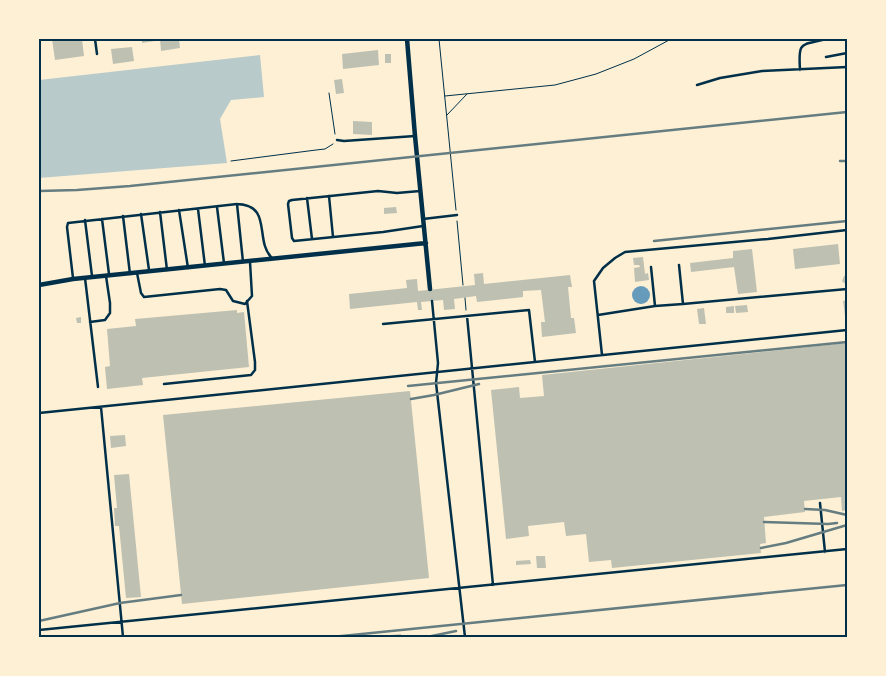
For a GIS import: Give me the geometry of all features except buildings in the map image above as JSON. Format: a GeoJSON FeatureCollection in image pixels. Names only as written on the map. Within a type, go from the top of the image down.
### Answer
{"type":"FeatureCollection","features":[{"type":"Feature","properties":{"kind":"street"},"geometry":{"type":"LineString","coordinates":[[407,39],[430,289]]}},
{"type":"Feature","properties":{"kind":"street"},"geometry":{"type":"LineString","coordinates":[[39,284],[426,243]]}},
{"type":"Feature","properties":{"kind":"lane"},"geometry":{"type":"LineString","coordinates":[[95,39],[97,54]]}},
{"type":"Feature","properties":{"kind":"lane"},"geometry":{"type":"LineString","coordinates":[[800,70],[799,52],[802,46],[808,42],[826,39]]}},
{"type":"Feature","properties":{"kind":"lane"},"geometry":{"type":"LineString","coordinates":[[826,57],[847,53]]}},
{"type":"Feature","properties":{"kind":"lane"},"geometry":{"type":"LineString","coordinates":[[697,85],[720,78],[762,72],[847,67]]}},
{"type":"Feature","properties":{"kind":"lane"},"geometry":{"type":"LineString","coordinates":[[337,140],[415,136]]}},
{"type":"Feature","properties":{"kind":"lane"},"geometry":{"type":"LineString","coordinates":[[420,191],[397,193],[378,191],[289,201],[292,238],[295,241],[383,232],[424,225]]}},
{"type":"Feature","properties":{"kind":"lane"},"geometry":{"type":"LineString","coordinates":[[329,196],[333,237]]}},
{"type":"Feature","properties":{"kind":"lane"},"geometry":{"type":"LineString","coordinates":[[307,198],[312,239]]}},
{"type":"Feature","properties":{"kind":"lane"},"geometry":{"type":"LineString","coordinates":[[237,204],[243,262]]}},
{"type":"Feature","properties":{"kind":"lane"},"geometry":{"type":"LineString","coordinates":[[73,279],[67,225],[71,222],[237,204],[252,208],[259,215],[264,245],[274,259]]}},
{"type":"Feature","properties":{"kind":"lane"},"geometry":{"type":"LineString","coordinates":[[217,206],[224,264]]}},
{"type":"Feature","properties":{"kind":"lane"},"geometry":{"type":"LineString","coordinates":[[198,208],[205,266]]}},
{"type":"Feature","properties":{"kind":"lane"},"geometry":{"type":"LineString","coordinates":[[179,210],[188,268]]}},
{"type":"Feature","properties":{"kind":"lane"},"geometry":{"type":"LineString","coordinates":[[160,212],[167,270]]}},
{"type":"Feature","properties":{"kind":"lane"},"geometry":{"type":"LineString","coordinates":[[141,214],[149,272]]}},
{"type":"Feature","properties":{"kind":"lane"},"geometry":{"type":"LineString","coordinates":[[423,219],[457,215]]}},
{"type":"Feature","properties":{"kind":"lane"},"geometry":{"type":"LineString","coordinates":[[123,216],[130,274]]}},
{"type":"Feature","properties":{"kind":"lane"},"geometry":{"type":"LineString","coordinates":[[90,322],[105,320],[110,313],[102,219]]}},
{"type":"Feature","properties":{"kind":"lane"},"geometry":{"type":"LineString","coordinates":[[85,220],[92,278]]}},
{"type":"Feature","properties":{"kind":"lane"},"geometry":{"type":"LineString","coordinates":[[602,355],[594,281],[603,268],[625,252],[768,240],[847,230]]}},
{"type":"Feature","properties":{"kind":"lane"},"geometry":{"type":"LineString","coordinates":[[136,273],[140,294],[144,297],[220,289],[226,290],[232,301],[245,304],[252,296],[250,262]]}},
{"type":"Feature","properties":{"kind":"lane"},"geometry":{"type":"LineString","coordinates":[[679,265],[683,304]]}},
{"type":"Feature","properties":{"kind":"lane"},"geometry":{"type":"LineString","coordinates":[[651,267],[655,306]]}},
{"type":"Feature","properties":{"kind":"lane"},"geometry":{"type":"LineString","coordinates":[[85,278],[98,387]]}},
{"type":"Feature","properties":{"kind":"lane"},"geometry":{"type":"LineString","coordinates":[[598,314],[655,306],[847,289]]}},
{"type":"Feature","properties":{"kind":"lane"},"geometry":{"type":"LineString","coordinates":[[164,384],[251,375],[255,370],[255,362],[247,301]]}},
{"type":"Feature","properties":{"kind":"lane"},"geometry":{"type":"LineString","coordinates":[[432,301],[438,363],[436,383],[465,637]]}},
{"type":"Feature","properties":{"kind":"lane"},"geometry":{"type":"LineString","coordinates":[[383,324],[529,310],[534,362]]}},
{"type":"Feature","properties":{"kind":"lane"},"geometry":{"type":"LineString","coordinates":[[466,316],[493,585]]}},
{"type":"Feature","properties":{"kind":"lane"},"geometry":{"type":"LineString","coordinates":[[39,413],[847,330]]}},
{"type":"Feature","properties":{"kind":"lane"},"geometry":{"type":"LineString","coordinates":[[101,407],[123,637]]}},
{"type":"Feature","properties":{"kind":"lane"},"geometry":{"type":"LineString","coordinates":[[820,503],[825,552]]}},
{"type":"Feature","properties":{"kind":"lane"},"geometry":{"type":"LineString","coordinates":[[39,630],[847,549]]}},
{"type":"Feature","properties":{"kind":"path"},"geometry":{"type":"LineString","coordinates":[[439,39],[464,285]]}},
{"type":"Feature","properties":{"kind":"path"},"geometry":{"type":"LineString","coordinates":[[445,96],[555,85],[588,76],[634,59],[671,39]]}},
{"type":"Feature","properties":{"kind":"path"},"geometry":{"type":"LineString","coordinates":[[231,161],[325,149],[331,146],[337,140],[334,132],[329,93]]}},
{"type":"Feature","properties":{"kind":"path"},"geometry":{"type":"LineString","coordinates":[[447,115],[468,94]]}},
{"type":"Feature","properties":{"kind":"path"},"geometry":{"type":"LineString","coordinates":[[465,298],[466,316]]}},
{"type":"Feature","properties":{"kind":"shaded area"},"geometry":{"type":"Polygon","coordinates":[[[260,55],[264,97],[231,100],[220,119],[227,163],[39,178],[39,80],[260,55]]]}},
{"type":"Feature","properties":{"kind":"water"},"geometry":{"type":"Polygon","coordinates":[[[641,286],[647,289],[650,295],[647,301],[641,304],[635,301],[632,295],[635,289],[641,286]]]}},
{"type":"Feature","properties":{"kind":"railway"},"geometry":{"type":"LineString","coordinates":[[39,191],[130,186],[847,112]]}},
{"type":"Feature","properties":{"kind":"railway"},"geometry":{"type":"LineString","coordinates":[[840,161],[847,161]]}},
{"type":"Feature","properties":{"kind":"railway"},"geometry":{"type":"LineString","coordinates":[[654,241],[847,221]]}},
{"type":"Feature","properties":{"kind":"railway"},"geometry":{"type":"LineString","coordinates":[[408,386],[847,342]]}},
{"type":"Feature","properties":{"kind":"railway"},"geometry":{"type":"LineString","coordinates":[[411,399],[479,384]]}},
{"type":"Feature","properties":{"kind":"railway"},"geometry":{"type":"LineString","coordinates":[[805,509],[825,510],[847,515]]}},
{"type":"Feature","properties":{"kind":"railway"},"geometry":{"type":"LineString","coordinates":[[764,522],[837,523]]}},
{"type":"Feature","properties":{"kind":"railway"},"geometry":{"type":"LineString","coordinates":[[761,548],[786,543],[847,525]]}},
{"type":"Feature","properties":{"kind":"railway"},"geometry":{"type":"LineString","coordinates":[[332,637],[847,585]]}},
{"type":"Feature","properties":{"kind":"railway"},"geometry":{"type":"LineString","coordinates":[[39,621],[120,603],[181,595]]}},
{"type":"Feature","properties":{"kind":"railway"},"geometry":{"type":"LineString","coordinates":[[427,637],[456,631]]}}]}
